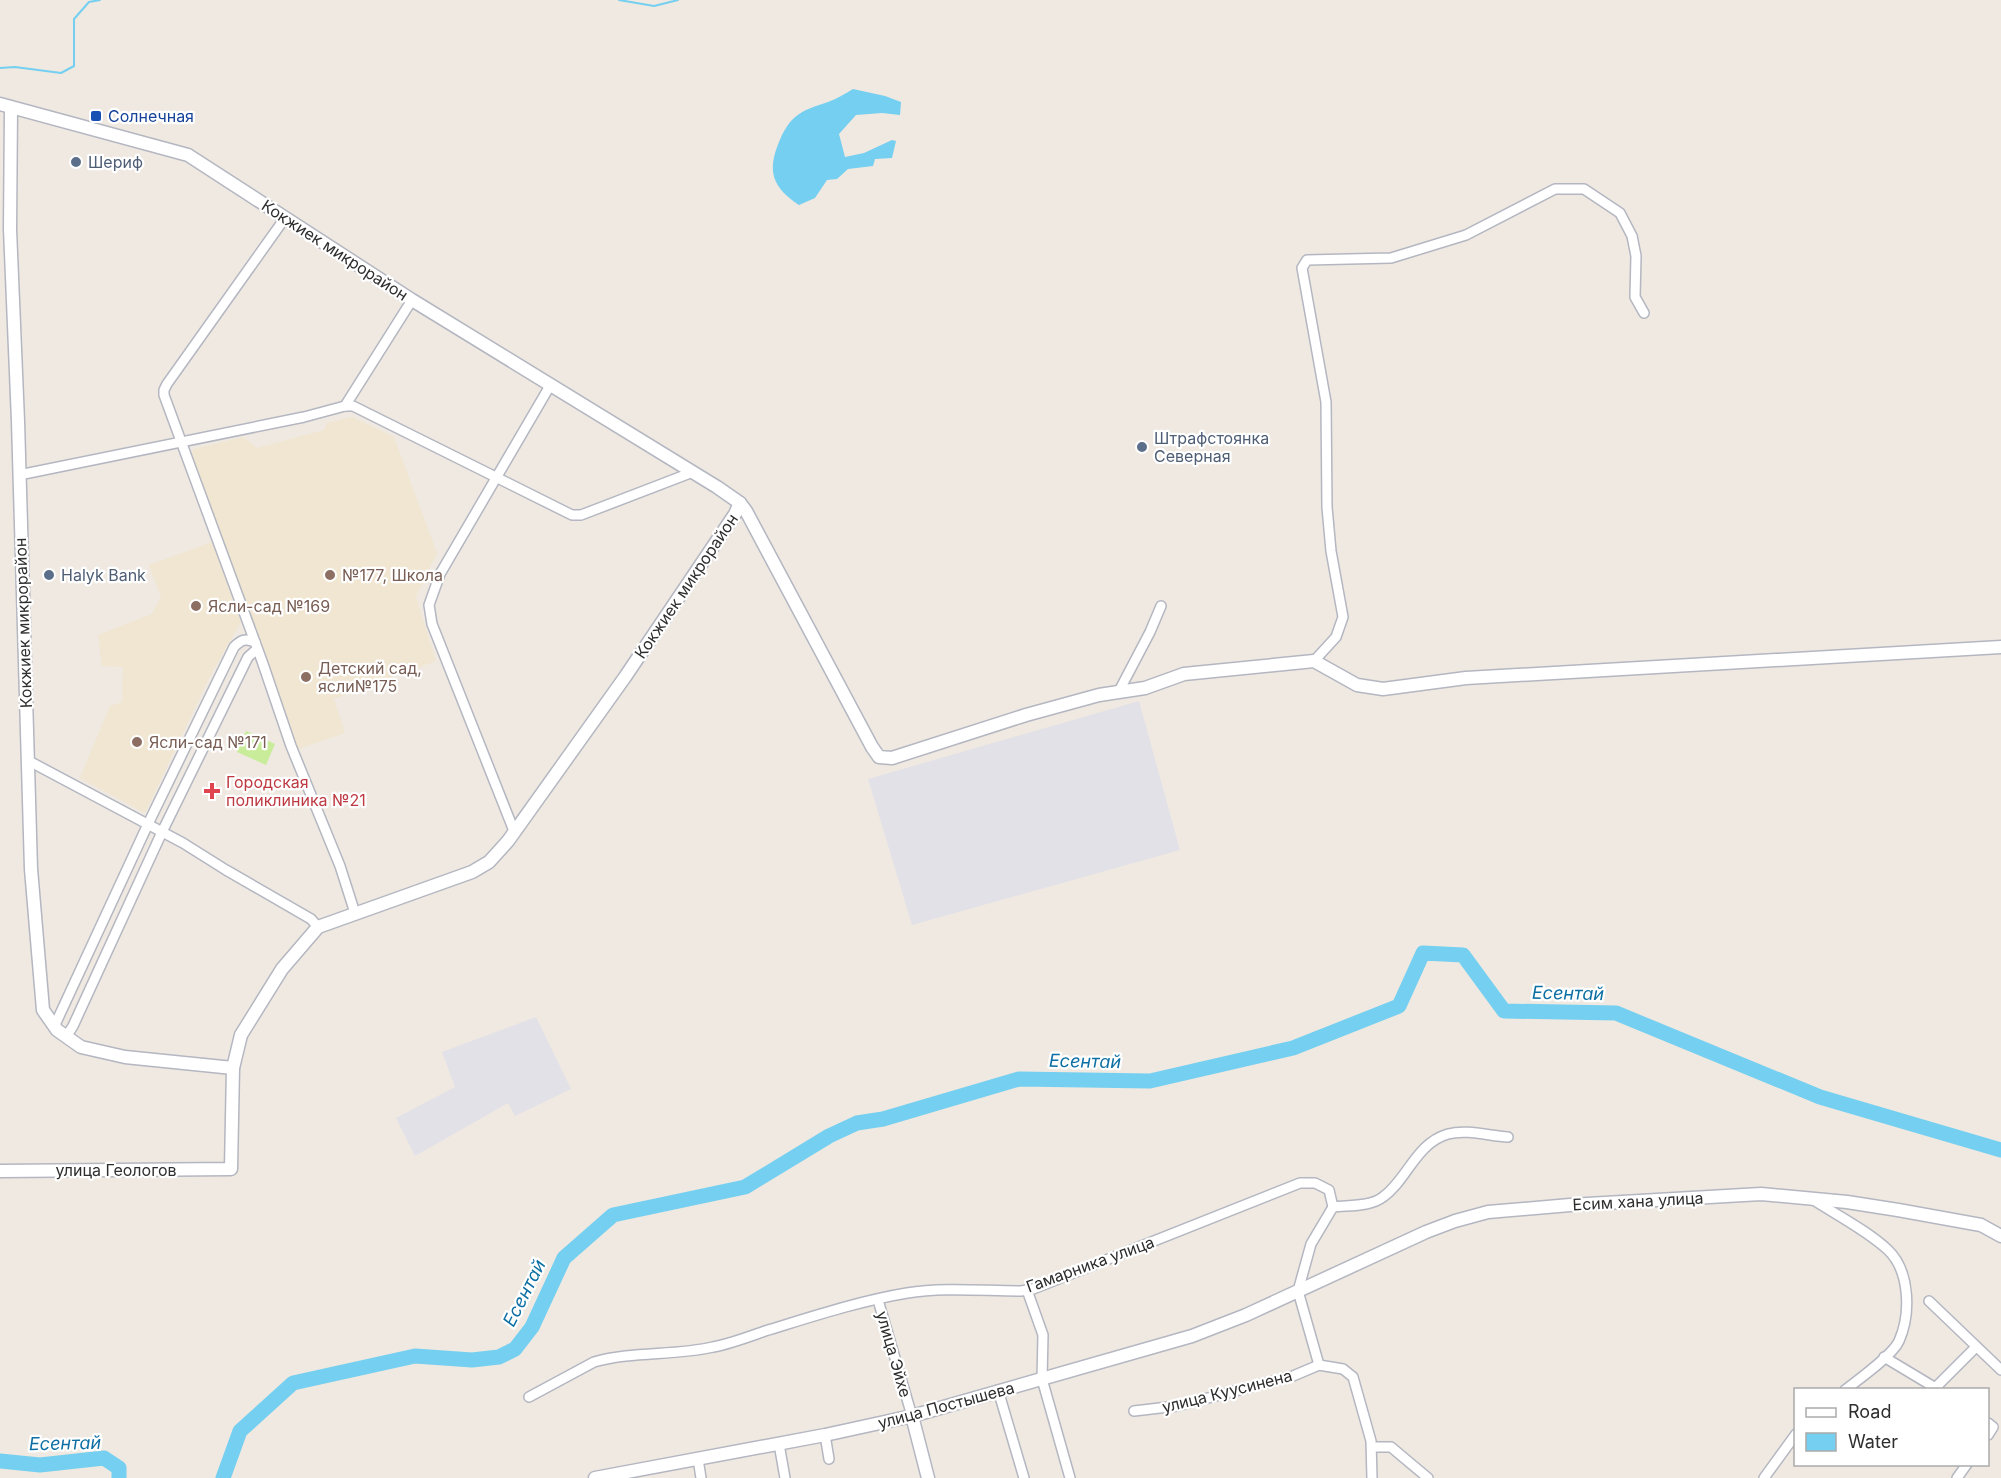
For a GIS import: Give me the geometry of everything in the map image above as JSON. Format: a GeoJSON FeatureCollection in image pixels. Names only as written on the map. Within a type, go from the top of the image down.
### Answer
{"type":"FeatureCollection","features":[{"type":"Feature","properties":{"kind":"street","name":"Кокжиек микрорайон"},"geometry":{"type":"LineString","coordinates":[[54,1027],[43,1010],[31,869],[5,106],[106,131],[188,155],[412,300],[693,472],[740,504],[625,677],[489,862],[472,872],[318,927],[282,969],[241,1035],[233,1068],[231,1169]]}},
{"type":"Feature","properties":{"kind":"street"},"geometry":{"type":"LineString","coordinates":[[1314,661],[1336,637],[1343,617],[1331,551],[1327,507],[1326,402],[1302,268],[1307,260],[1391,258],[1466,235],[1555,189],[1584,189],[1620,213],[1632,236],[1636,256],[1635,297],[1644,313]]}},
{"type":"Feature","properties":{"kind":"street"},"geometry":{"type":"LineString","coordinates":[[285,218],[213,316],[164,390],[294,754],[340,866],[355,913]]}},
{"type":"Feature","properties":{"kind":"street"},"geometry":{"type":"LineString","coordinates":[[345,406],[412,300]]}},
{"type":"Feature","properties":{"kind":"street"},"geometry":{"type":"LineString","coordinates":[[514,831],[436,634],[429,605],[440,574],[550,384]]}},
{"type":"Feature","properties":{"kind":"street"},"geometry":{"type":"LineString","coordinates":[[19,475],[304,417],[345,406],[353,406],[572,515],[581,515],[693,472]]}},
{"type":"Feature","properties":{"kind":"street"},"geometry":{"type":"LineString","coordinates":[[740,504],[746,511],[879,757],[892,758],[1037,712],[1099,695],[1145,688],[1184,674],[1314,661],[1357,685],[1383,689],[1466,678],[2001,647]]}},
{"type":"Feature","properties":{"kind":"street"},"geometry":{"type":"LineString","coordinates":[[1118,693],[1161,606]]}},
{"type":"Feature","properties":{"kind":"street"},"geometry":{"type":"LineString","coordinates":[[233,1068],[125,1057],[81,1047],[54,1027],[148,824],[234,647],[240,641],[248,639],[256,645]]}},
{"type":"Feature","properties":{"kind":"street"},"geometry":{"type":"LineString","coordinates":[[66,1037],[162,832],[256,645]]}},
{"type":"Feature","properties":{"kind":"street"},"geometry":{"type":"LineString","coordinates":[[27,760],[162,832],[311,919],[318,927]]}},
{"type":"Feature","properties":{"kind":"street"},"geometry":{"type":"LineString","coordinates":[[1372,1478],[1372,1447],[1353,1377],[1342,1369],[1319,1365],[1293,1294],[1311,1244],[1333,1207],[1371,1203],[1382,1197],[1414,1158],[1435,1140],[1448,1134],[1477,1133],[1508,1137]]}},
{"type":"Feature","properties":{"kind":"street","name":"улица Геологов"},"geometry":{"type":"LineString","coordinates":[[0,1171],[231,1169]]}},
{"type":"Feature","properties":{"kind":"street","name":"Гамарника улица"},"geometry":{"type":"LineString","coordinates":[[529,1397],[594,1362],[604,1359],[658,1352],[680,1353],[713,1347],[815,1316],[907,1293],[1027,1290],[1300,1183],[1315,1183],[1329,1191],[1333,1207]]}},
{"type":"Feature","properties":{"kind":"street","name":"Есим хана улица"},"geometry":{"type":"LineString","coordinates":[[1293,1294],[1426,1232],[1455,1221],[1488,1212],[1570,1205],[1761,1194],[1847,1202],[1981,1225],[2001,1236]]}},
{"type":"Feature","properties":{"kind":"street"},"geometry":{"type":"LineString","coordinates":[[1810,1198],[1851,1223],[1889,1251],[1905,1279],[1906,1308],[1898,1342],[1873,1369],[1846,1388]]}},
{"type":"Feature","properties":{"kind":"street"},"geometry":{"type":"LineString","coordinates":[[1027,1290],[1043,1335],[1042,1379],[1070,1478]]}},
{"type":"Feature","properties":{"kind":"street","name":"улица Постышева"},"geometry":{"type":"LineString","coordinates":[[603,1477],[656,1472],[698,1458],[825,1435],[912,1416],[1192,1336],[1293,1294]]}},
{"type":"Feature","properties":{"kind":"street","name":"улица Эйхе"},"geometry":{"type":"LineString","coordinates":[[878,1300],[928,1478]]}},
{"type":"Feature","properties":{"kind":"street"},"geometry":{"type":"LineString","coordinates":[[1929,1301],[2001,1371]]}},
{"type":"Feature","properties":{"kind":"street"},"geometry":{"type":"LineString","coordinates":[[1884,1357],[1937,1388],[1976,1347]]}},
{"type":"Feature","properties":{"kind":"street","name":"улица Куусинена"},"geometry":{"type":"LineString","coordinates":[[1134,1411],[1176,1406],[1293,1376],[1319,1365]]}},
{"type":"Feature","properties":{"kind":"street"},"geometry":{"type":"LineString","coordinates":[[998,1390],[1024,1478]]}},
{"type":"Feature","properties":{"kind":"street"},"geometry":{"type":"LineString","coordinates":[[825,1435],[829,1460]]}},
{"type":"Feature","properties":{"kind":"street"},"geometry":{"type":"LineString","coordinates":[[1764,1478],[1794,1437]]}},
{"type":"Feature","properties":{"kind":"street"},"geometry":{"type":"LineString","coordinates":[[779,1444],[785,1478]]}},
{"type":"Feature","properties":{"kind":"street"},"geometry":{"type":"LineString","coordinates":[[1372,1447],[1391,1447],[1428,1478]]}},
{"type":"Feature","properties":{"kind":"street"},"geometry":{"type":"LineString","coordinates":[[698,1458],[701,1478]]}},
{"type":"Feature","properties":{"kind":"shaded area","name":"№177, Школа"},"geometry":{"type":"Polygon","coordinates":[[[352,417],[394,437],[437,553],[416,597],[436,661],[334,699],[345,733],[295,750],[189,454],[194,449],[243,437],[257,448],[324,430],[327,423],[352,417]]]}},
{"type":"Feature","properties":{"kind":"shaded area"},"geometry":{"type":"Polygon","coordinates":[[[212,542],[241,622],[210,676],[145,813],[80,778],[110,706],[122,702],[123,667],[102,666],[98,635],[152,614],[161,597],[149,565],[212,542]]]}},
{"type":"Feature","properties":{"kind":"shaded area"},"geometry":{"type":"Polygon","coordinates":[[[1139,701],[1180,850],[912,925],[868,779],[1139,701]]]}},
{"type":"Feature","properties":{"kind":"shaded area"},"geometry":{"type":"Polygon","coordinates":[[[536,1017],[571,1089],[515,1116],[508,1103],[415,1156],[396,1118],[455,1087],[442,1052],[536,1017]]]}},
{"type":"Feature","properties":{"kind":"green space"},"geometry":{"type":"Polygon","coordinates":[[[246,731],[275,744],[266,765],[237,752],[246,731]]]}},
{"type":"Feature","properties":{"kind":"water"},"geometry":{"type":"Polygon","coordinates":[[[853,89],[901,102],[900,115],[882,113],[856,115],[839,134],[845,157],[864,153],[892,140],[896,141],[892,158],[875,159],[873,166],[848,169],[837,179],[827,180],[815,198],[799,205],[783,192],[774,178],[773,162],[782,136],[792,120],[802,112],[853,89]]]}},
{"type":"Feature","properties":{"kind":"waterway"},"geometry":{"type":"LineString","coordinates":[[0,68],[15,67],[61,73],[74,66],[74,19],[89,2],[100,0]]}},
{"type":"Feature","properties":{"kind":"waterway"},"geometry":{"type":"LineString","coordinates":[[619,0],[654,6],[678,0]]}},
{"type":"Feature","properties":{"kind":"waterway","name":"Есентай"},"geometry":{"type":"LineString","coordinates":[[223,1478],[240,1431],[293,1383],[415,1356],[472,1360],[499,1357],[515,1349],[532,1327],[564,1258],[613,1215],[745,1187],[829,1136],[857,1123],[883,1119],[1019,1079],[1150,1081],[1293,1048],[1399,1006],[1423,953],[1463,955],[1504,1011],[1616,1013],[1820,1097],[2001,1150]]}},
{"type":"Feature","properties":{"kind":"waterway","name":"Есентай"},"geometry":{"type":"LineString","coordinates":[[0,1461],[40,1465],[104,1458],[119,1468],[119,1478]]}},
{"type":"Feature","properties":{"kind":"place","name":"Солнечная"},"geometry":{"type":"Point","coordinates":[96,116]}},
{"type":"Feature","properties":{"kind":"place","name":"Шериф"},"geometry":{"type":"Point","coordinates":[76,162]}},
{"type":"Feature","properties":{"kind":"place","name":"Штрафстоянка Северная"},"geometry":{"type":"Point","coordinates":[1142,447]}},
{"type":"Feature","properties":{"kind":"place","name":"Halyk Bank"},"geometry":{"type":"Point","coordinates":[49,575]}},
{"type":"Feature","properties":{"kind":"place","name":"№177, Школа"},"geometry":{"type":"Point","coordinates":[330,575]}},
{"type":"Feature","properties":{"kind":"place","name":"Ясли-сад №169"},"geometry":{"type":"Point","coordinates":[196,606]}},
{"type":"Feature","properties":{"kind":"place","name":"Детский сад, ясли№175"},"geometry":{"type":"Point","coordinates":[306,677]}},
{"type":"Feature","properties":{"kind":"place","name":"Ясли-сад №171"},"geometry":{"type":"Point","coordinates":[137,742]}},
{"type":"Feature","properties":{"kind":"place","name":"Городская поликлиника №21"},"geometry":{"type":"Point","coordinates":[212,791]}}]}
